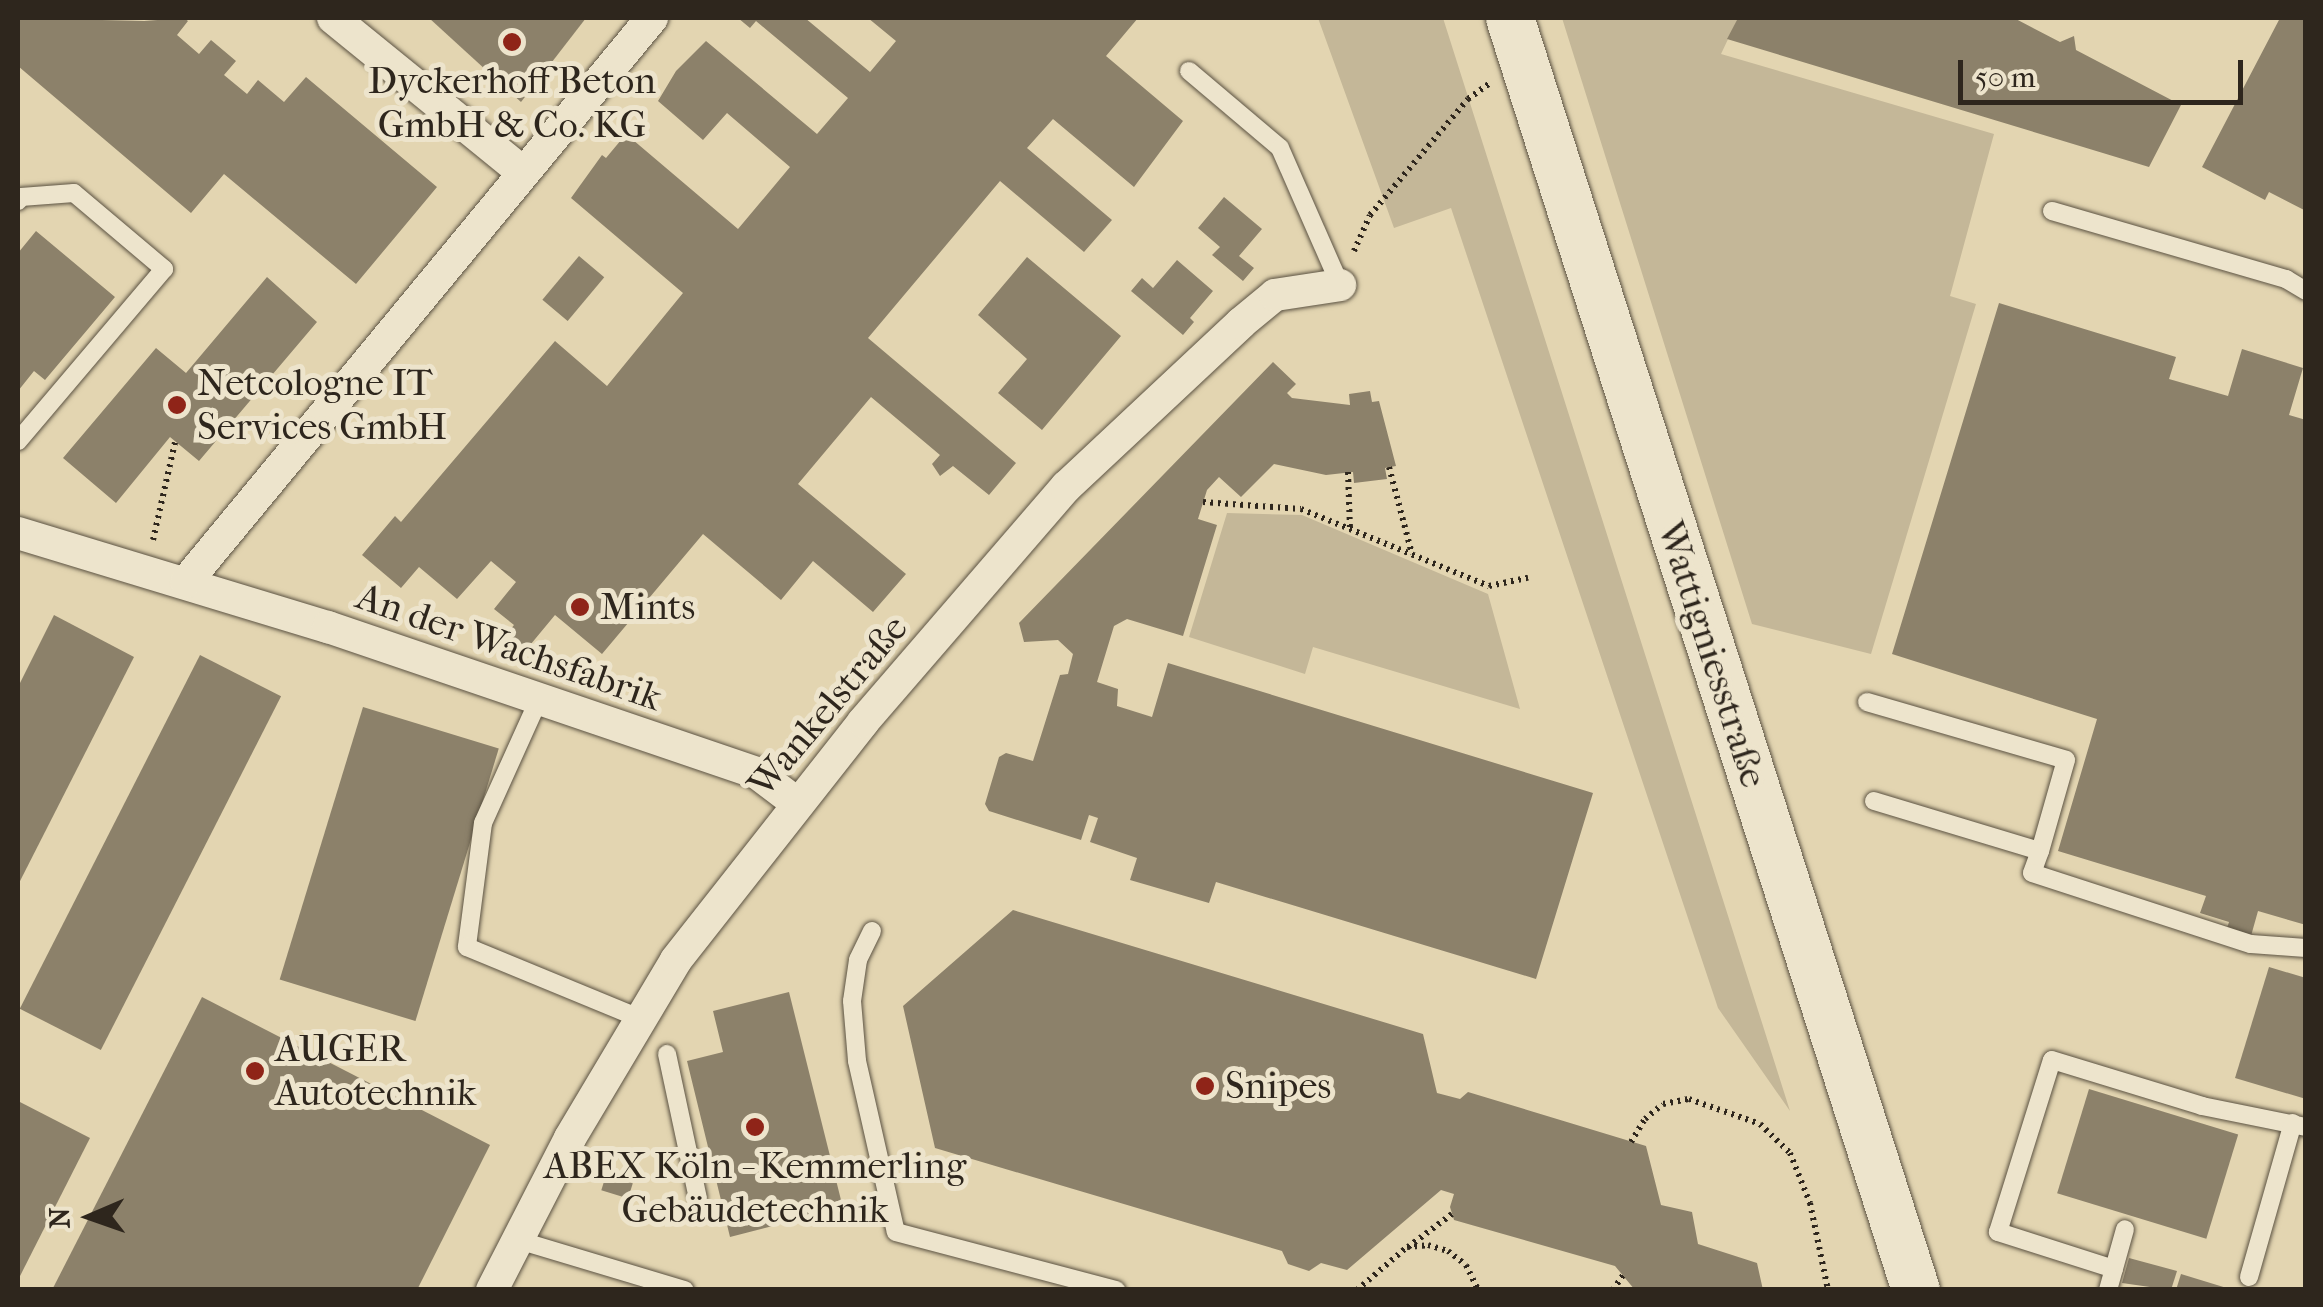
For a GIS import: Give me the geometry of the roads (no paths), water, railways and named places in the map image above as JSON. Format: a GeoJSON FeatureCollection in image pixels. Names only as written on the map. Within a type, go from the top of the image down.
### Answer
{"type":"FeatureCollection","features":[{"type":"Feature","properties":{"kind":"main road","name":"Wattigniesstraße"},"geometry":{"type":"LineString","coordinates":[[1517,39],[1916,1290]]}},
{"type":"Feature","properties":{"kind":"street"},"geometry":{"type":"LineString","coordinates":[[333,18],[521,171]]}},
{"type":"Feature","properties":{"kind":"street"},"geometry":{"type":"LineString","coordinates":[[186,582],[521,171],[652,18]]}},
{"type":"Feature","properties":{"kind":"street","name":"Wankelstraße"},"geometry":{"type":"LineString","coordinates":[[492,1290],[640,1018],[676,960],[798,804],[1066,487],[1275,295],[1340,285]]}},
{"type":"Feature","properties":{"kind":"street","name":"An der Wachsfabrik"},"geometry":{"type":"LineString","coordinates":[[18,532],[186,582],[757,773],[798,804]]}},
{"type":"Feature","properties":{"kind":"lane"},"geometry":{"type":"LineString","coordinates":[[1189,71],[1280,148],[1340,285]]}},
{"type":"Feature","properties":{"kind":"lane"},"geometry":{"type":"LineString","coordinates":[[18,202],[21,197],[74,193],[164,269],[18,441]]}},
{"type":"Feature","properties":{"kind":"lane"},"geometry":{"type":"LineString","coordinates":[[2052,211],[2286,280],[2306,292]]}},
{"type":"Feature","properties":{"kind":"lane"},"geometry":{"type":"LineString","coordinates":[[540,699],[483,823],[467,947],[640,1018]]}},
{"type":"Feature","properties":{"kind":"lane"},"geometry":{"type":"LineString","coordinates":[[1867,702],[2066,760],[2032,874],[2251,944],[2306,948]]}},
{"type":"Feature","properties":{"kind":"lane"},"geometry":{"type":"LineString","coordinates":[[1874,801],[2040,851]]}},
{"type":"Feature","properties":{"kind":"lane"},"geometry":{"type":"LineString","coordinates":[[872,931],[858,960],[852,1000],[857,1060],[896,1232],[1116,1290]]}},
{"type":"Feature","properties":{"kind":"lane"},"geometry":{"type":"LineString","coordinates":[[667,1054],[698,1198]]}},
{"type":"Feature","properties":{"kind":"lane"},"geometry":{"type":"LineString","coordinates":[[2114,1269],[1998,1232],[2052,1060],[2202,1106],[2299,1125],[2250,1276]]}},
{"type":"Feature","properties":{"kind":"lane"},"geometry":{"type":"LineString","coordinates":[[2108,1290],[2125,1229]]}},
{"type":"Feature","properties":{"kind":"lane"},"geometry":{"type":"LineString","coordinates":[[518,1240],[685,1290]]}},
{"type":"Feature","properties":{"kind":"place","name":"Dyckerhoff Beton GmbH & Co. KG"},"geometry":{"type":"Point","coordinates":[512,42]}},
{"type":"Feature","properties":{"kind":"place","name":"Netcologne IT Services GmbH"},"geometry":{"type":"Point","coordinates":[177,405]}},
{"type":"Feature","properties":{"kind":"place","name":"Mints"},"geometry":{"type":"Point","coordinates":[580,607]}},
{"type":"Feature","properties":{"kind":"place","name":"AUGER Autotechnik"},"geometry":{"type":"Point","coordinates":[255,1071]}},
{"type":"Feature","properties":{"kind":"place","name":"Snipes"},"geometry":{"type":"Point","coordinates":[1205,1086]}},
{"type":"Feature","properties":{"kind":"place","name":"ABEX Köln - Kemmerling Gebäudetechnik"},"geometry":{"type":"Point","coordinates":[755,1127]}}]}
